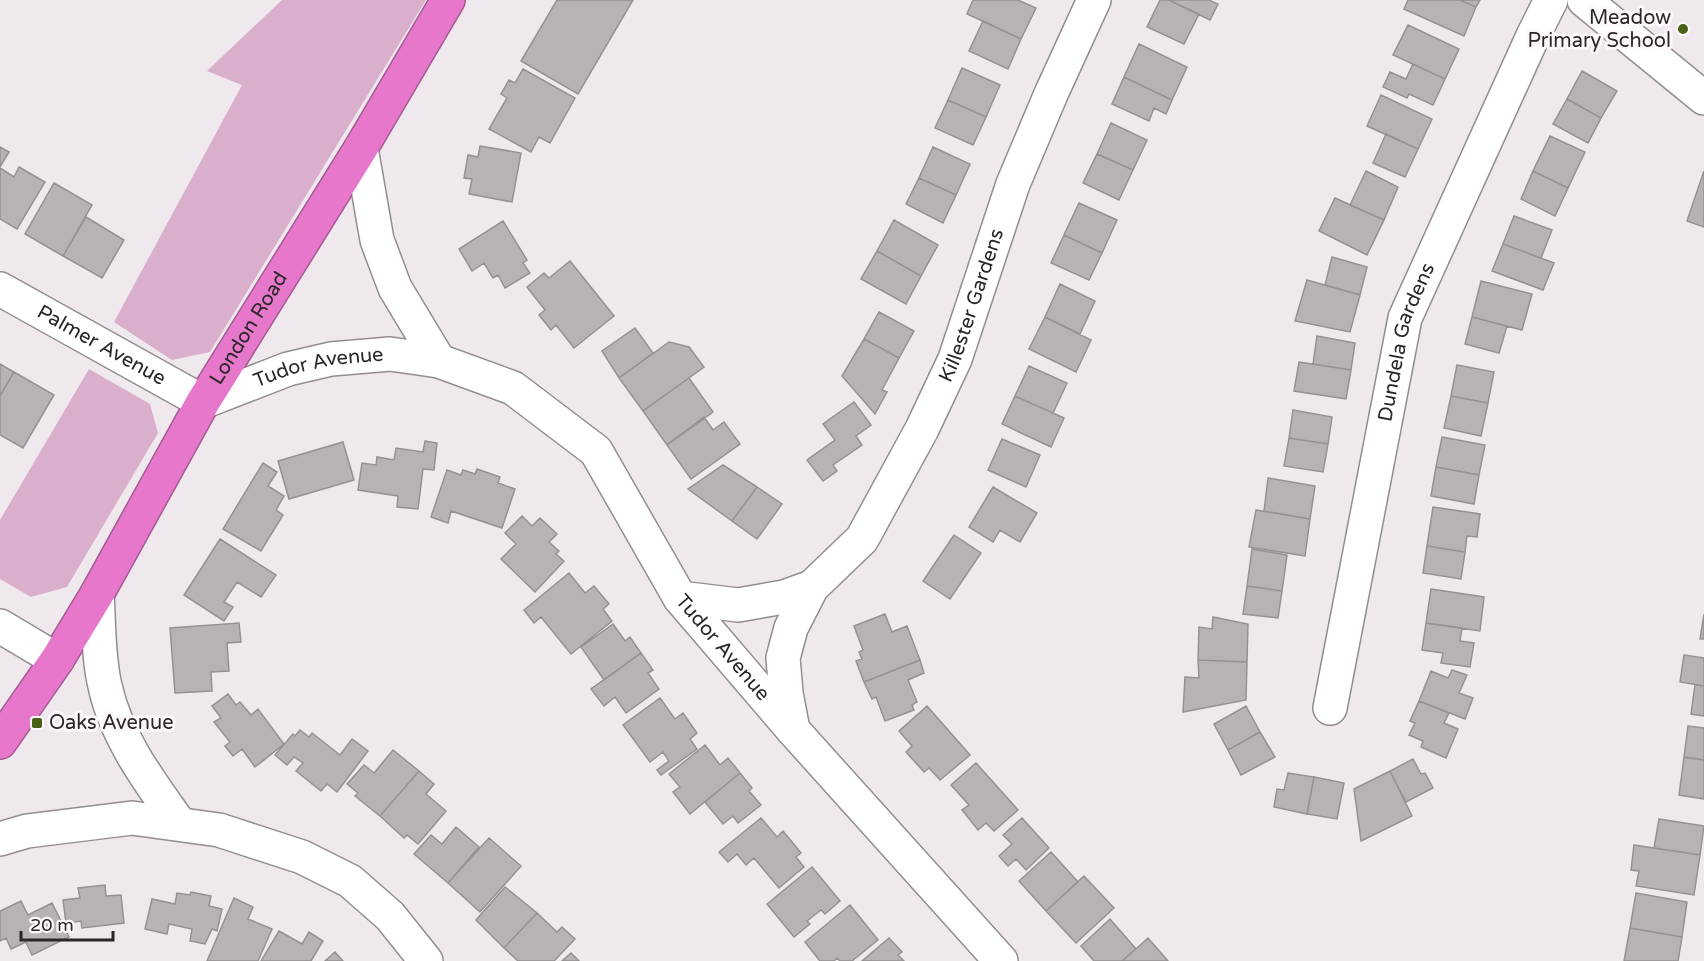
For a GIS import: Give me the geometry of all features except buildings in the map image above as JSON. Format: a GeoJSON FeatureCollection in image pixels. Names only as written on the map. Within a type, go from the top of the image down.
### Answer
{"type":"FeatureCollection","features":[{"type":"Feature","properties":{"kind":"highway","name":"London Road"},"geometry":{"type":"LineString","coordinates":[[0,742],[57,660],[97,594],[203,402],[361,148],[448,0]]}},
{"type":"Feature","properties":{"kind":"street","name":"Killester Gardens"},"geometry":{"type":"LineString","coordinates":[[793,730],[786,693],[783,658],[791,628],[812,587],[862,539],[922,429],[955,359],[1013,184],[1094,0]]}},
{"type":"Feature","properties":{"kind":"street","name":"Dundela Gardens"},"geometry":{"type":"LineString","coordinates":[[1330,708],[1405,318],[1551,0]]}},
{"type":"Feature","properties":{"kind":"street"},"geometry":{"type":"LineString","coordinates":[[1584,0],[1704,98]]}},
{"type":"Feature","properties":{"kind":"street"},"geometry":{"type":"LineString","coordinates":[[361,148],[377,240],[395,288],[439,361]]}},
{"type":"Feature","properties":{"kind":"street","name":"Palmer Avenue"},"geometry":{"type":"LineString","coordinates":[[0,289],[203,402]]}},
{"type":"Feature","properties":{"kind":"street","name":"Tudor Avenue"},"geometry":{"type":"LineString","coordinates":[[203,402],[288,369],[331,358],[390,354],[439,361],[513,388],[596,452],[680,598],[793,730],[1001,961]]}},
{"type":"Feature","properties":{"kind":"street","name":"Killester Gardens"},"geometry":{"type":"LineString","coordinates":[[680,598],[738,605],[784,597],[812,587]]}},
{"type":"Feature","properties":{"kind":"street"},"geometry":{"type":"LineString","coordinates":[[97,594],[104,685],[114,715],[150,783],[179,823]]}},
{"type":"Feature","properties":{"kind":"street"},"geometry":{"type":"LineString","coordinates":[[0,626],[57,660]]}},
{"type":"Feature","properties":{"kind":"street"},"geometry":{"type":"LineString","coordinates":[[0,839],[27,831],[132,818],[219,830],[302,857],[350,881],[390,916],[426,961]]}},
{"type":"Feature","properties":{"kind":"shaded area"},"geometry":{"type":"Polygon","coordinates":[[[282,0],[426,0],[210,352],[172,360],[114,322],[242,85],[207,71],[282,0]]]}},
{"type":"Feature","properties":{"kind":"shaded area"},"geometry":{"type":"Polygon","coordinates":[[[89,369],[150,404],[158,433],[67,587],[31,597],[0,579],[0,520],[89,369]]]}},
{"type":"Feature","properties":{"kind":"place","name":"Meadow Primary School"},"geometry":{"type":"Point","coordinates":[1683,29]}},
{"type":"Feature","properties":{"kind":"place","name":"Oaks Avenue"},"geometry":{"type":"Point","coordinates":[37,723]}}]}
